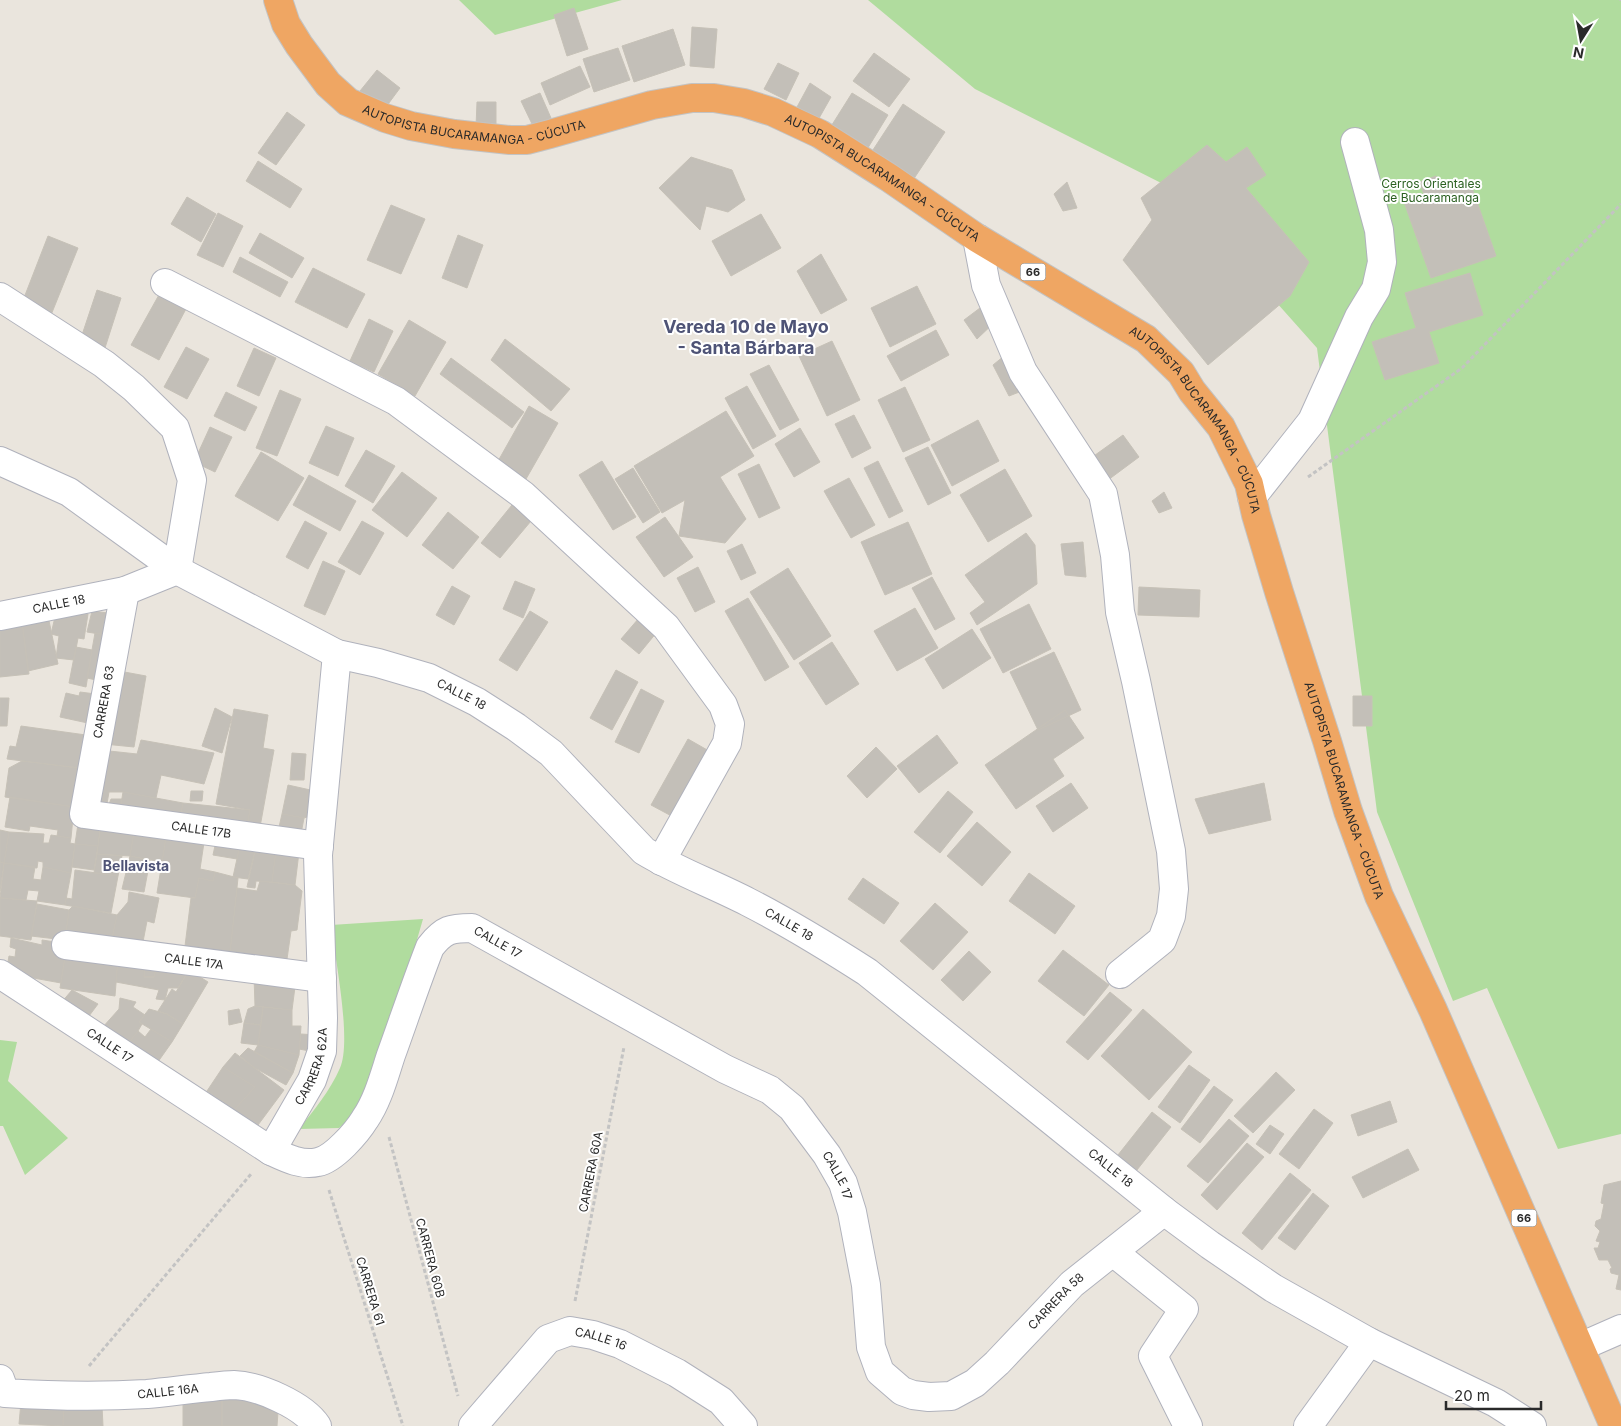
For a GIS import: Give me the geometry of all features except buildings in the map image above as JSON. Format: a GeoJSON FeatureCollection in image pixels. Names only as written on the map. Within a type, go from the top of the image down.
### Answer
{"type":"FeatureCollection","features":[{"type":"Feature","properties":{"kind":"highway","name":"AUTOPISTA BUCARAMANGA - CÚCUTA"},"geometry":{"type":"LineString","coordinates":[[278,0],[286,24],[328,84],[348,102],[385,118],[411,126],[454,134],[527,140],[672,101],[699,98],[744,103],[773,112],[820,134],[888,177],[977,238],[1146,339],[1181,373],[1192,391],[1221,427],[1249,484],[1279,592],[1348,811],[1379,896],[1433,1010],[1614,1426]]}},
{"type":"Feature","properties":{"kind":"street"},"geometry":{"type":"LineString","coordinates":[[1252,498],[1312,421],[1359,317],[1376,289],[1382,262],[1379,230],[1355,142]]}},
{"type":"Feature","properties":{"kind":"street"},"geometry":{"type":"LineString","coordinates":[[977,238],[986,285],[1023,372],[1103,494],[1115,555],[1120,612],[1171,851],[1174,889],[1171,916],[1162,940],[1120,974]]}},
{"type":"Feature","properties":{"kind":"street"},"geometry":{"type":"LineString","coordinates":[[165,284],[396,401],[524,495],[666,627],[723,705],[730,724],[727,743],[661,861]]}},
{"type":"Feature","properties":{"kind":"street"},"geometry":{"type":"LineString","coordinates":[[0,297],[104,364],[134,388],[175,428],[192,480],[177,570],[69,492],[0,461]]}},
{"type":"Feature","properties":{"kind":"street","name":"CALLE 18"},"geometry":{"type":"LineString","coordinates":[[0,616],[125,590],[177,570],[336,654],[378,663],[429,678],[477,702],[516,727],[551,753],[644,850],[661,861],[747,901],[794,926],[868,972],[1164,1211],[1210,1245],[1273,1288],[1369,1342],[1496,1403],[1532,1426]]}},
{"type":"Feature","properties":{"kind":"street","name":"CARRERA 63"},"geometry":{"type":"LineString","coordinates":[[84,814],[125,590]]}},
{"type":"Feature","properties":{"kind":"street","name":"CARRERA 62A"},"geometry":{"type":"LineString","coordinates":[[271,1151],[312,1080],[322,1051],[319,846],[336,654]]}},
{"type":"Feature","properties":{"kind":"street","name":"CALLE 17B"},"geometry":{"type":"LineString","coordinates":[[84,814],[319,846]]}},
{"type":"Feature","properties":{"kind":"street","name":"CALLE 17"},"geometry":{"type":"LineString","coordinates":[[0,974],[271,1151],[307,1164],[320,1162],[345,1144],[366,1118],[377,1094],[430,947],[445,931],[456,928],[472,928],[725,1069],[770,1090],[792,1108],[827,1155],[843,1183],[852,1212],[866,1284],[871,1347],[880,1372],[902,1390],[913,1395],[929,1397],[951,1396]]}},
{"type":"Feature","properties":{"kind":"street","name":"CALLE 17A"},"geometry":{"type":"LineString","coordinates":[[66,944],[322,978]]}},
{"type":"Feature","properties":{"kind":"street","name":"CARRERA 58"},"geometry":{"type":"LineString","coordinates":[[951,1396],[975,1383],[997,1363],[1072,1284],[1164,1211]]}},
{"type":"Feature","properties":{"kind":"street"},"geometry":{"type":"LineString","coordinates":[[1113,1252],[1184,1309],[1152,1356],[1188,1426]]}},
{"type":"Feature","properties":{"kind":"street"},"geometry":{"type":"LineString","coordinates":[[1580,1347],[1621,1329]]}},
{"type":"Feature","properties":{"kind":"street","name":"CALLE 16"},"geometry":{"type":"LineString","coordinates":[[473,1426],[548,1339],[570,1331],[593,1335],[620,1344],[677,1373],[721,1401],[743,1426]]}},
{"type":"Feature","properties":{"kind":"street"},"geometry":{"type":"LineString","coordinates":[[1308,1426],[1369,1342]]}},
{"type":"Feature","properties":{"kind":"street","name":"CALLE 16A"},"geometry":{"type":"LineString","coordinates":[[3,1386],[63,1396],[88,1396],[147,1394],[235,1385],[273,1394],[301,1409],[317,1426]]}},
{"type":"Feature","properties":{"kind":"path"},"geometry":{"type":"LineString","coordinates":[[1304,481],[1462,368],[1621,204]]}},
{"type":"Feature","properties":{"kind":"path","name":"CARRERA 60A"},"geometry":{"type":"LineString","coordinates":[[570,1331],[629,1016]]}},
{"type":"Feature","properties":{"kind":"path","name":"CARRERA 60B"},"geometry":{"type":"LineString","coordinates":[[377,1094],[459,1398]]}},
{"type":"Feature","properties":{"kind":"path"},"geometry":{"type":"LineString","coordinates":[[63,1396],[271,1151]]}},
{"type":"Feature","properties":{"kind":"path","name":"CARRERA 61"},"geometry":{"type":"LineString","coordinates":[[320,1162],[403,1426]]}},
{"type":"Feature","properties":{"kind":"green space"},"geometry":{"type":"Polygon","coordinates":[[[459,0],[622,0],[495,35],[459,0]]]}},
{"type":"Feature","properties":{"kind":"green space","name":"Cerros Orientales de Bucaramanga"},"geometry":{"type":"Polygon","coordinates":[[[868,0],[1621,0],[1621,1134],[1558,1149],[1487,988],[1453,1001],[1377,812],[1317,348],[1177,191],[975,89],[868,0]]]}},
{"type":"Feature","properties":{"kind":"green space"},"geometry":{"type":"Polygon","coordinates":[[[423,919],[398,1005],[358,1112],[339,1128],[299,1129],[331,1085],[340,1068],[343,1055],[343,1020],[331,925],[423,919]]]}},
{"type":"Feature","properties":{"kind":"green space"},"geometry":{"type":"Polygon","coordinates":[[[0,1040],[17,1042],[8,1081],[68,1138],[25,1175],[3,1126],[0,1126],[0,1040]]]}},
{"type":"Feature","properties":{"kind":"district","name":"Vereda 10 de Mayo - Santa Bárbara"},"geometry":{"type":"Point","coordinates":[746,337]}},
{"type":"Feature","properties":{"kind":"district","name":"Bellavista"},"geometry":{"type":"Point","coordinates":[136,866]}}]}
